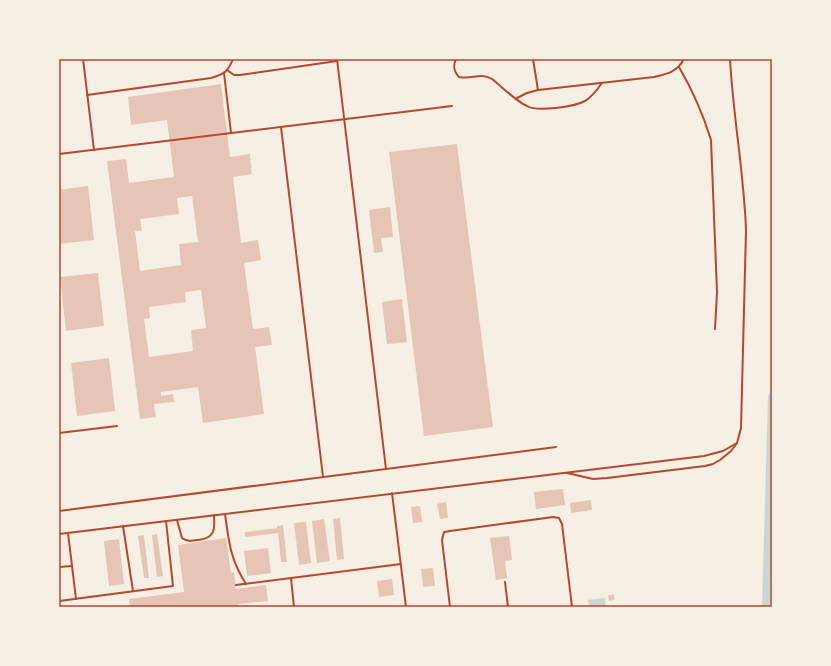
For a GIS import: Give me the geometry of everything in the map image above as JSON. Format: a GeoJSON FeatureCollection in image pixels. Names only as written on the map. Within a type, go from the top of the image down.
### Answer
{"type":"FeatureCollection","features":[{"type":"Feature","properties":{"kind":"lane"},"geometry":{"type":"LineString","coordinates":[[83,59],[94,150]]}},
{"type":"Feature","properties":{"kind":"lane"},"geometry":{"type":"LineString","coordinates":[[87,95],[211,78],[224,73],[230,68],[233,59]]}},
{"type":"Feature","properties":{"kind":"lane"},"geometry":{"type":"LineString","coordinates":[[456,59],[454,62],[454,69],[458,78],[486,76],[526,106],[534,109],[577,104],[585,101],[593,95],[602,83]]}},
{"type":"Feature","properties":{"kind":"lane"},"geometry":{"type":"LineString","coordinates":[[533,59],[538,90]]}},
{"type":"Feature","properties":{"kind":"lane"},"geometry":{"type":"LineString","coordinates":[[517,98],[538,90],[654,77],[668,74],[679,67],[684,59]]}},
{"type":"Feature","properties":{"kind":"lane"},"geometry":{"type":"LineString","coordinates":[[565,472],[593,479],[705,466],[720,460],[731,451],[737,443],[741,428],[746,230],[730,59]]}},
{"type":"Feature","properties":{"kind":"lane"},"geometry":{"type":"LineString","coordinates":[[227,70],[234,75],[240,75],[337,60],[386,469]]}},
{"type":"Feature","properties":{"kind":"lane"},"geometry":{"type":"LineString","coordinates":[[679,67],[694,92],[704,116],[711,140],[715,203],[717,292],[715,329]]}},
{"type":"Feature","properties":{"kind":"lane"},"geometry":{"type":"LineString","coordinates":[[224,73],[231,133]]}},
{"type":"Feature","properties":{"kind":"lane"},"geometry":{"type":"LineString","coordinates":[[59,154],[452,106]]}},
{"type":"Feature","properties":{"kind":"lane"},"geometry":{"type":"LineString","coordinates":[[280,127],[323,477]]}},
{"type":"Feature","properties":{"kind":"lane"},"geometry":{"type":"LineString","coordinates":[[59,433],[117,426]]}},
{"type":"Feature","properties":{"kind":"lane"},"geometry":{"type":"LineString","coordinates":[[59,534],[704,456],[723,451],[737,443]]}},
{"type":"Feature","properties":{"kind":"lane"},"geometry":{"type":"LineString","coordinates":[[59,511],[556,447]]}},
{"type":"Feature","properties":{"kind":"lane"},"geometry":{"type":"LineString","coordinates":[[392,493],[406,607]]}},
{"type":"Feature","properties":{"kind":"lane"},"geometry":{"type":"LineString","coordinates":[[225,514],[232,558],[237,571],[246,584]]}},
{"type":"Feature","properties":{"kind":"lane"},"geometry":{"type":"LineString","coordinates":[[177,520],[182,538],[190,541],[206,539],[210,537],[215,525],[214,515]]}},
{"type":"Feature","properties":{"kind":"lane"},"geometry":{"type":"LineString","coordinates":[[450,607],[442,540],[444,532],[553,517],[559,518],[562,524],[572,607]]}},
{"type":"Feature","properties":{"kind":"lane"},"geometry":{"type":"LineString","coordinates":[[59,601],[173,586],[166,521]]}},
{"type":"Feature","properties":{"kind":"lane"},"geometry":{"type":"LineString","coordinates":[[123,526],[133,592]]}},
{"type":"Feature","properties":{"kind":"lane"},"geometry":{"type":"LineString","coordinates":[[68,533],[76,598]]}},
{"type":"Feature","properties":{"kind":"lane"},"geometry":{"type":"LineString","coordinates":[[236,585],[401,564]]}},
{"type":"Feature","properties":{"kind":"lane"},"geometry":{"type":"LineString","coordinates":[[59,567],[72,566]]}},
{"type":"Feature","properties":{"kind":"lane"},"geometry":{"type":"LineString","coordinates":[[291,578],[294,607]]}},
{"type":"Feature","properties":{"kind":"lane"},"geometry":{"type":"LineString","coordinates":[[505,582],[508,607]]}},
{"type":"Feature","properties":{"kind":"shaded area"},"geometry":{"type":"Polygon","coordinates":[[[605,598],[606,607],[589,607],[588,600],[605,598]]]}},
{"type":"Feature","properties":{"kind":"building"},"geometry":{"type":"Polygon","coordinates":[[[221,84],[230,157],[250,154],[252,174],[233,177],[241,243],[258,240],[261,260],[244,263],[253,329],[269,327],[272,345],[255,347],[264,414],[203,423],[198,387],[161,392],[161,396],[173,394],[174,402],[154,404],[156,417],[140,419],[107,161],[126,159],[129,183],[174,177],[167,120],[131,125],[128,97],[221,84]],[[192,196],[177,198],[179,214],[140,219],[142,231],[135,231],[140,271],[181,265],[179,244],[198,242],[192,196]],[[201,290],[185,292],[186,302],[149,307],[150,318],[144,319],[149,357],[193,351],[191,330],[206,328],[201,290]]]}},
{"type":"Feature","properties":{"kind":"building"},"geometry":{"type":"Polygon","coordinates":[[[457,144],[493,427],[424,436],[389,152],[457,144]]]}},
{"type":"Feature","properties":{"kind":"building"},"geometry":{"type":"Polygon","coordinates":[[[88,186],[94,240],[59,244],[59,190],[88,186]]]}},
{"type":"Feature","properties":{"kind":"building"},"geometry":{"type":"Polygon","coordinates":[[[390,207],[393,237],[381,238],[383,252],[374,253],[369,210],[390,207]]]}},
{"type":"Feature","properties":{"kind":"building"},"geometry":{"type":"Polygon","coordinates":[[[98,273],[104,326],[66,331],[60,277],[98,273]]]}},
{"type":"Feature","properties":{"kind":"building"},"geometry":{"type":"Polygon","coordinates":[[[402,299],[407,342],[387,344],[382,302],[402,299]]]}},
{"type":"Feature","properties":{"kind":"building"},"geometry":{"type":"Polygon","coordinates":[[[109,358],[115,411],[77,416],[71,363],[109,358]]]}},
{"type":"Feature","properties":{"kind":"building"},"geometry":{"type":"Polygon","coordinates":[[[563,489],[565,505],[536,509],[534,492],[563,489]]]}},
{"type":"Feature","properties":{"kind":"building"},"geometry":{"type":"Polygon","coordinates":[[[591,500],[592,510],[571,513],[570,503],[591,500]]]}},
{"type":"Feature","properties":{"kind":"building"},"geometry":{"type":"Polygon","coordinates":[[[446,502],[448,518],[440,519],[437,504],[446,502]]]}},
{"type":"Feature","properties":{"kind":"building"},"geometry":{"type":"Polygon","coordinates":[[[420,506],[422,522],[413,523],[411,507],[420,506]]]}},
{"type":"Feature","properties":{"kind":"building"},"geometry":{"type":"Polygon","coordinates":[[[340,518],[344,559],[337,560],[333,519],[340,518]]]}},
{"type":"Feature","properties":{"kind":"building"},"geometry":{"type":"Polygon","coordinates":[[[324,519],[330,561],[317,563],[312,521],[324,519]]]}},
{"type":"Feature","properties":{"kind":"building"},"geometry":{"type":"Polygon","coordinates":[[[306,522],[311,563],[299,565],[294,523],[306,522]]]}},
{"type":"Feature","properties":{"kind":"building"},"geometry":{"type":"Polygon","coordinates":[[[283,525],[287,562],[281,562],[278,533],[245,537],[245,532],[277,528],[277,526],[283,525]]]}},
{"type":"Feature","properties":{"kind":"building"},"geometry":{"type":"Polygon","coordinates":[[[157,534],[163,576],[157,577],[152,535],[157,534]]]}},
{"type":"Feature","properties":{"kind":"building"},"geometry":{"type":"Polygon","coordinates":[[[144,535],[149,578],[144,578],[138,536],[144,535]]]}},
{"type":"Feature","properties":{"kind":"building"},"geometry":{"type":"Polygon","coordinates":[[[509,536],[512,560],[505,561],[507,578],[496,580],[490,538],[509,536]]]}},
{"type":"Feature","properties":{"kind":"building"},"geometry":{"type":"Polygon","coordinates":[[[226,538],[231,573],[234,572],[236,589],[266,585],[268,601],[238,604],[239,607],[130,607],[129,599],[184,592],[178,545],[226,538]]]}},
{"type":"Feature","properties":{"kind":"building"},"geometry":{"type":"Polygon","coordinates":[[[119,539],[124,584],[109,586],[104,541],[119,539]]]}},
{"type":"Feature","properties":{"kind":"building"},"geometry":{"type":"Polygon","coordinates":[[[268,548],[271,573],[247,576],[244,551],[268,548]]]}},
{"type":"Feature","properties":{"kind":"building"},"geometry":{"type":"Polygon","coordinates":[[[433,568],[435,586],[423,587],[421,569],[433,568]]]}},
{"type":"Feature","properties":{"kind":"building"},"geometry":{"type":"Polygon","coordinates":[[[392,579],[394,595],[379,597],[377,581],[392,579]]]}},
{"type":"Feature","properties":{"kind":"building"},"geometry":{"type":"Polygon","coordinates":[[[608,595],[614,595],[614,600],[609,601],[608,595]]]}},
{"type":"Feature","properties":{"kind":"waterway"},"geometry":{"type":"LineString","coordinates":[[766,607],[772,397]]}}]}
